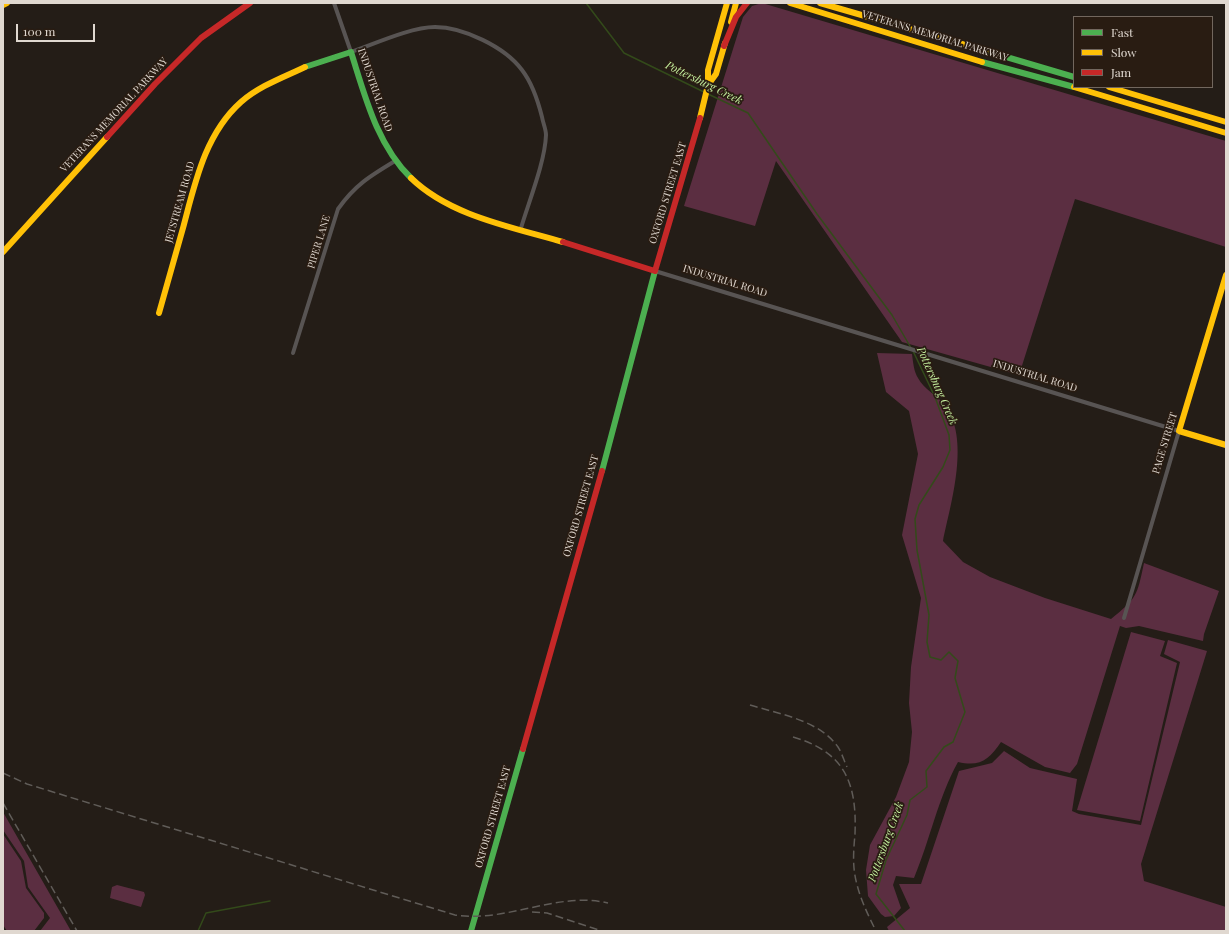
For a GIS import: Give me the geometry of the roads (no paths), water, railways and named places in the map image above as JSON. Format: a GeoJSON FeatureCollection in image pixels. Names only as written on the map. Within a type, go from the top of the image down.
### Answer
{"type":"FeatureCollection","features":[{"type":"Feature","properties":{"kind":"main road"},"geometry":{"type":"LineString","coordinates":[[3,5],[7,3]]}},
{"type":"Feature","properties":{"kind":"main road","name":"VETERANS MEMORIAL PARKWAY"},"geometry":{"type":"LineString","coordinates":[[3,252],[154,84],[201,38],[250,3]]}},
{"type":"Feature","properties":{"kind":"main road","name":"OXFORD STREET EAST"},"geometry":{"type":"LineString","coordinates":[[471,931],[625,390],[655,271],[708,85],[708,70],[727,3]]}},
{"type":"Feature","properties":{"kind":"main road","name":"OXFORD STREET EAST"},"geometry":{"type":"LineString","coordinates":[[708,85],[716,74],[736,3]]}},
{"type":"Feature","properties":{"kind":"main road"},"geometry":{"type":"LineString","coordinates":[[724,46],[736,17],[747,3]]}},
{"type":"Feature","properties":{"kind":"main road","name":"VETERANS MEMORIAL PARKWAY"},"geometry":{"type":"LineString","coordinates":[[790,3],[974,60],[1073,87]]}},
{"type":"Feature","properties":{"kind":"main road","name":"VETERANS MEMORIAL PARKWAY"},"geometry":{"type":"LineString","coordinates":[[820,3],[1073,77]]}},
{"type":"Feature","properties":{"kind":"main road","name":"INDUSTRIAL ROAD"},"geometry":{"type":"LineString","coordinates":[[351,52],[375,126],[388,152],[407,176],[441,201],[468,212],[655,271]]}},
{"type":"Feature","properties":{"kind":"main road","name":"JETSTREAM ROAD"},"geometry":{"type":"LineString","coordinates":[[159,313],[197,174],[209,145],[224,122],[241,102],[263,88],[309,65],[351,52]]}},
{"type":"Feature","properties":{"kind":"main road","name":"VETERANS MEMORIAL PARKWAY"},"geometry":{"type":"LineString","coordinates":[[1077,88],[1226,133]]}},
{"type":"Feature","properties":{"kind":"main road"},"geometry":{"type":"LineString","coordinates":[[1112,88],[1226,122]]}},
{"type":"Feature","properties":{"kind":"main road","name":"PAGE STREET"},"geometry":{"type":"LineString","coordinates":[[1179,431],[1226,275]]}},
{"type":"Feature","properties":{"kind":"main road","name":"INDUSTRIAL ROAD"},"geometry":{"type":"LineString","coordinates":[[1179,431],[1226,445]]}},
{"type":"Feature","properties":{"kind":"street","name":"INDUSTRIAL ROAD"},"geometry":{"type":"LineString","coordinates":[[334,3],[351,52]]}},
{"type":"Feature","properties":{"kind":"street","name":"JETSTREAM ROAD"},"geometry":{"type":"LineString","coordinates":[[351,52],[418,30],[435,27],[461,32],[482,39],[506,54],[522,69],[532,88],[540,110],[546,134],[544,154],[520,228]]}},
{"type":"Feature","properties":{"kind":"street","name":"PIPER LANE"},"geometry":{"type":"LineString","coordinates":[[293,353],[338,209],[352,190],[369,176],[395,161]]}},
{"type":"Feature","properties":{"kind":"street","name":"INDUSTRIAL ROAD"},"geometry":{"type":"LineString","coordinates":[[655,271],[902,345],[1179,431]]}},
{"type":"Feature","properties":{"kind":"street","name":"PAGE STREET"},"geometry":{"type":"LineString","coordinates":[[1124,618],[1179,431]]}},
{"type":"Feature","properties":{"kind":"waterway","name":"Pottersburg Creek"},"geometry":{"type":"LineString","coordinates":[[586,3],[624,53],[704,92]]}},
{"type":"Feature","properties":{"kind":"waterway","name":"Pottersburg Creek"},"geometry":{"type":"LineString","coordinates":[[708,94],[748,113],[817,214],[892,315],[911,348]]}},
{"type":"Feature","properties":{"kind":"waterway","name":"Pottersburg Creek"},"geometry":{"type":"LineString","coordinates":[[905,931],[876,894],[886,860],[907,815],[910,800],[927,787],[926,771],[944,747],[953,742],[965,712],[955,678],[958,661],[949,652],[941,660],[930,657],[927,642],[929,615],[917,550],[915,519],[919,505],[943,467],[950,450],[949,435],[935,397],[913,351]]}},
{"type":"Feature","properties":{"kind":"waterway"},"geometry":{"type":"LineString","coordinates":[[198,931],[206,913],[270,901]]}},
{"type":"Feature","properties":{"kind":"railway"},"geometry":{"type":"LineString","coordinates":[[750,705],[798,719],[820,730],[838,747],[847,767]]}},
{"type":"Feature","properties":{"kind":"railway"},"geometry":{"type":"LineString","coordinates":[[793,737],[811,743],[825,751],[836,761],[844,772],[850,785],[855,816],[855,876],[862,900],[876,931]]}},
{"type":"Feature","properties":{"kind":"railway"},"geometry":{"type":"LineString","coordinates":[[3,773],[27,784],[455,915],[494,915],[570,901],[589,900],[608,903]]}},
{"type":"Feature","properties":{"kind":"railway"},"geometry":{"type":"LineString","coordinates":[[3,803],[77,931]]}},
{"type":"Feature","properties":{"kind":"railway"},"geometry":{"type":"LineString","coordinates":[[532,912],[547,913],[602,931]]}}]}
